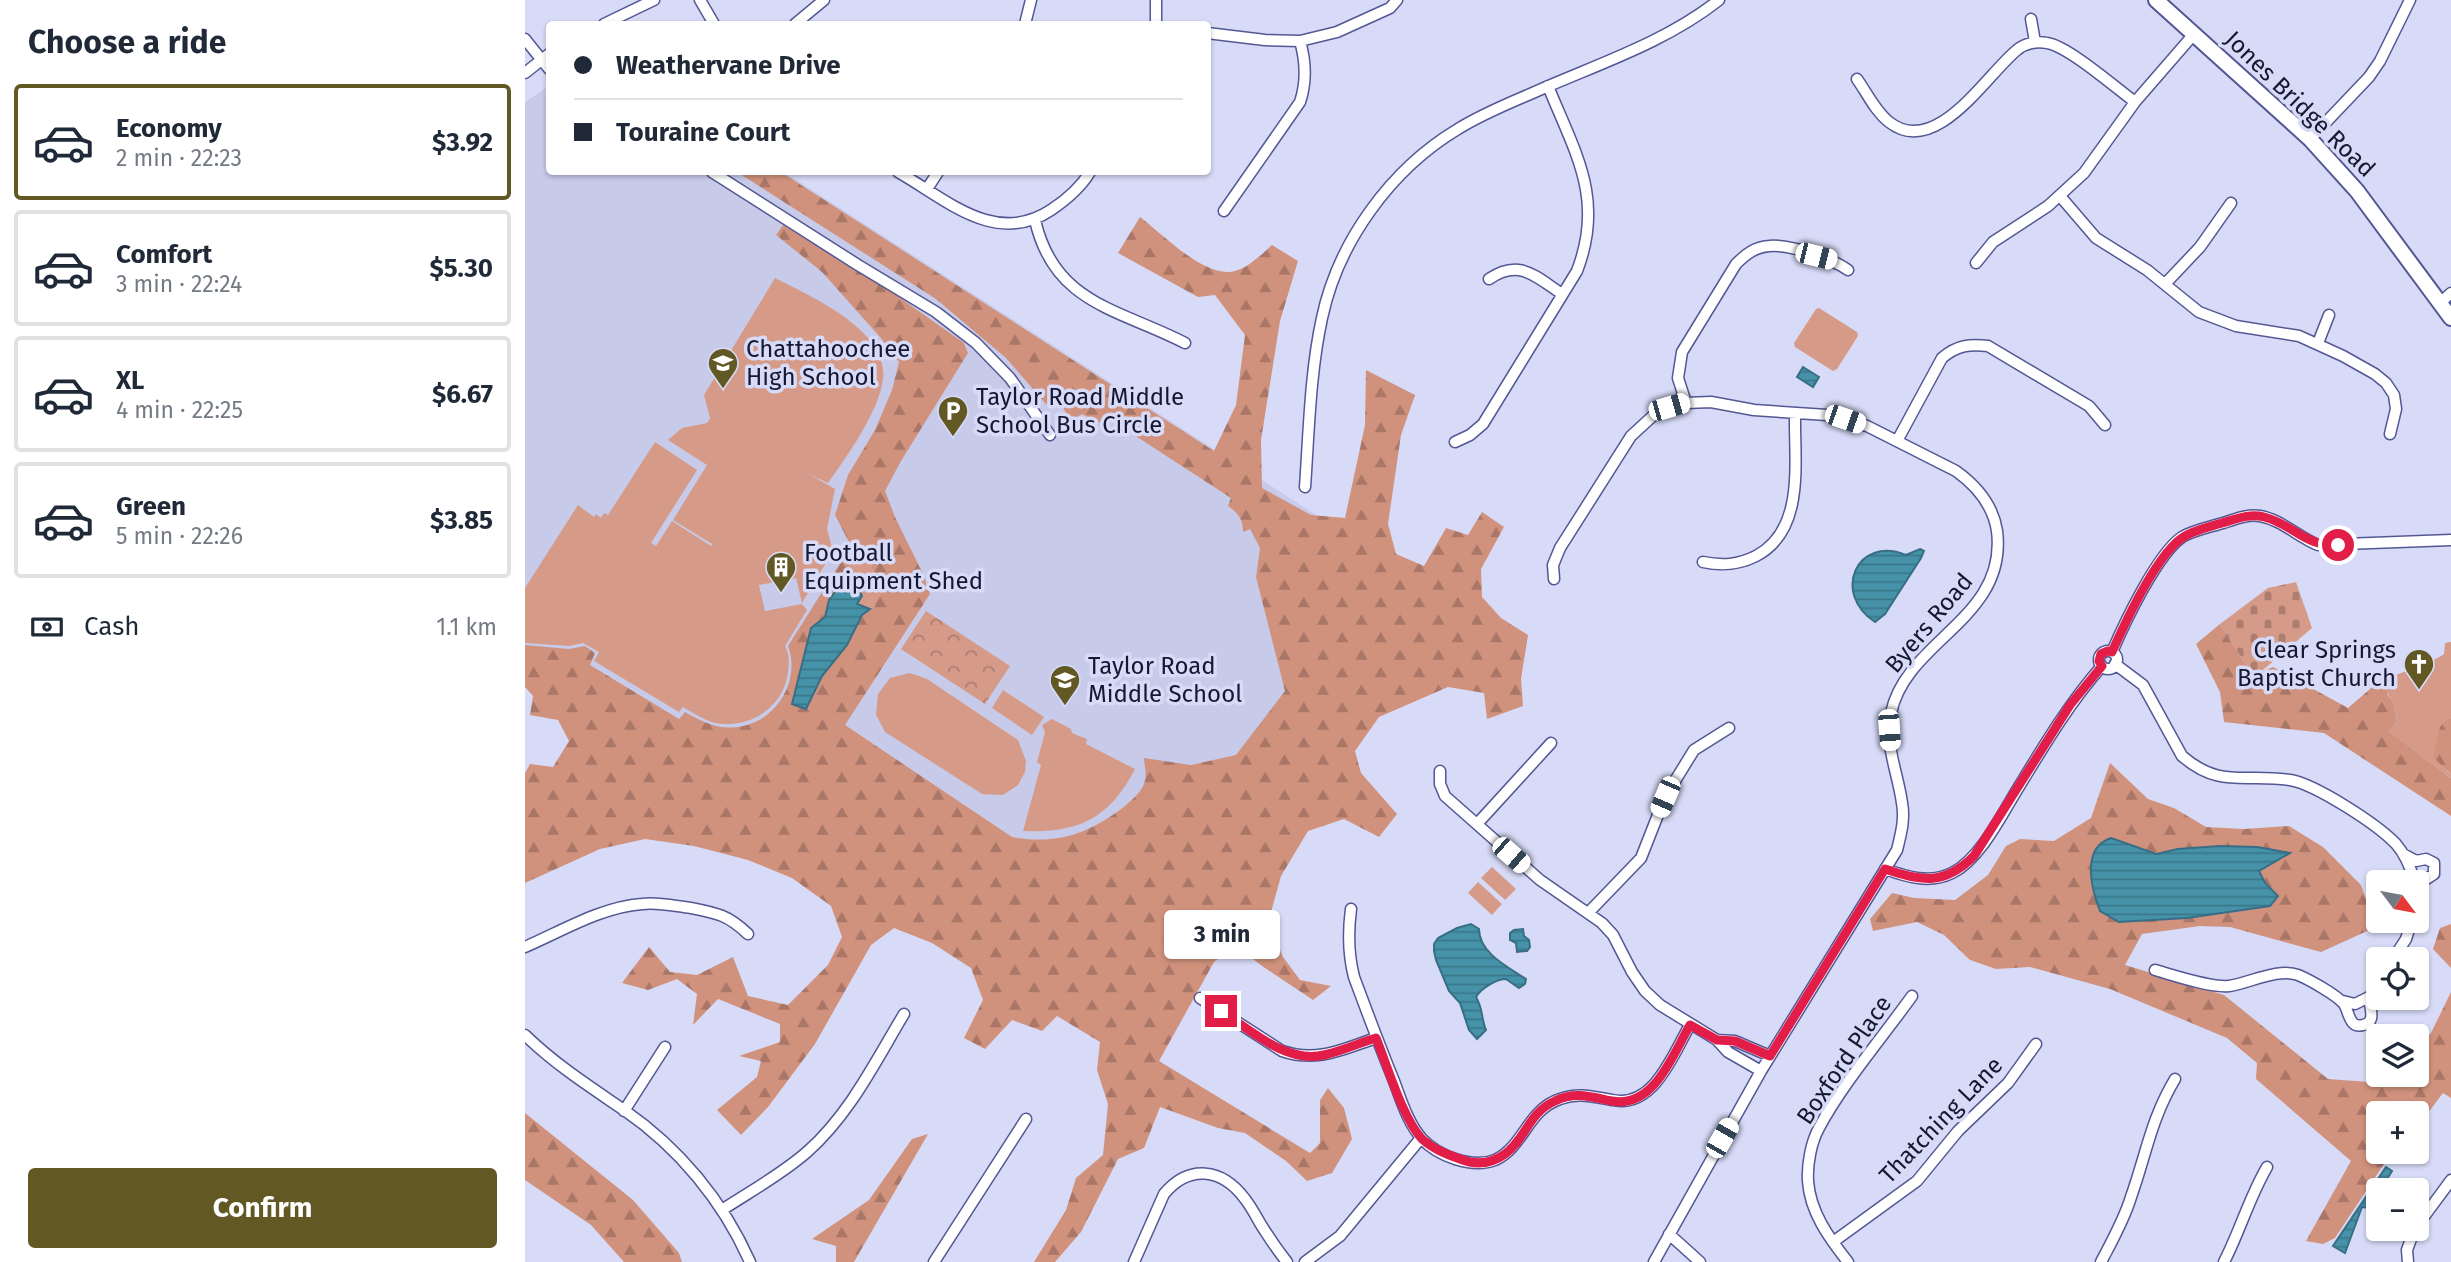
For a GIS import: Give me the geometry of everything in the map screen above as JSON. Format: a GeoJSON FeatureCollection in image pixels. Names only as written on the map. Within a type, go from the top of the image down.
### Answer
{"type":"FeatureCollection","features":[{"type":"Feature","properties":{"kind":"main road","name":"Jones Bridge Road"},"geometry":{"type":"LineString","coordinates":[[2156,0],[2310,139],[2446,298],[2451,318]]}},
{"type":"Feature","properties":{"kind":"street"},"geometry":{"type":"LineString","coordinates":[[610,21],[654,0]]}},
{"type":"Feature","properties":{"kind":"street"},"geometry":{"type":"LineString","coordinates":[[700,0],[712,21]]}},
{"type":"Feature","properties":{"kind":"street"},"geometry":{"type":"LineString","coordinates":[[799,21],[824,0]]}},
{"type":"Feature","properties":{"kind":"street"},"geometry":{"type":"LineString","coordinates":[[1026,21],[1031,0]]}},
{"type":"Feature","properties":{"kind":"street"},"geometry":{"type":"LineString","coordinates":[[1156,0],[1156,21]]}},
{"type":"Feature","properties":{"kind":"street"},"geometry":{"type":"LineString","coordinates":[[1211,33],[1300,41],[1337,32],[1390,8],[1397,0]]}},
{"type":"Feature","properties":{"kind":"street"},"geometry":{"type":"LineString","coordinates":[[1305,487],[1314,370],[1321,320],[1336,274],[1360,227],[1394,182],[1436,144],[1479,117],[1670,33],[1719,0]]}},
{"type":"Feature","properties":{"kind":"street"},"geometry":{"type":"LineString","coordinates":[[2310,139],[2369,77],[2380,61],[2410,0]]}},
{"type":"Feature","properties":{"kind":"street"},"geometry":{"type":"LineString","coordinates":[[2031,19],[2035,42]]}},
{"type":"Feature","properties":{"kind":"street"},"geometry":{"type":"LineString","coordinates":[[1976,263],[1993,242],[2060,197],[2084,173],[2136,102],[2194,34]]}},
{"type":"Feature","properties":{"kind":"street"},"geometry":{"type":"LineString","coordinates":[[525,39],[545,57],[525,73]]}},
{"type":"Feature","properties":{"kind":"street"},"geometry":{"type":"LineString","coordinates":[[1224,211],[1300,102],[1305,85],[1305,69],[1300,41]]}},
{"type":"Feature","properties":{"kind":"street"},"geometry":{"type":"LineString","coordinates":[[1857,79],[1880,114],[1890,123],[1902,129],[1925,130],[1942,121],[1981,90],[2016,50],[2035,42],[2050,43],[2064,50],[2136,102]]}},
{"type":"Feature","properties":{"kind":"street"},"geometry":{"type":"LineString","coordinates":[[1455,442],[1470,435],[1483,424],[1577,271],[1584,250],[1590,205],[1583,172],[1548,86]]}},
{"type":"Feature","properties":{"kind":"street"},"geometry":{"type":"LineString","coordinates":[[717,175],[946,319],[976,343],[1010,378],[1051,435]]}},
{"type":"Feature","properties":{"kind":"street"},"geometry":{"type":"LineString","coordinates":[[903,175],[960,211],[992,223],[1012,225],[1035,220],[1065,201],[1088,175]]}},
{"type":"Feature","properties":{"kind":"street"},"geometry":{"type":"LineString","coordinates":[[927,189],[936,175]]}},
{"type":"Feature","properties":{"kind":"street"},"geometry":{"type":"LineString","coordinates":[[2060,197],[2096,238],[2165,284],[2186,303],[2213,318],[2236,326],[2299,336],[2318,343],[2375,374],[2394,395],[2396,409],[2390,434]]}},
{"type":"Feature","properties":{"kind":"street"},"geometry":{"type":"LineString","coordinates":[[2165,284],[2200,247],[2231,203]]}},
{"type":"Feature","properties":{"kind":"street"},"geometry":{"type":"LineString","coordinates":[[1035,220],[1045,254],[1070,286],[1091,300],[1185,343]]}},
{"type":"Feature","properties":{"kind":"street"},"geometry":{"type":"LineString","coordinates":[[1685,403],[1678,378],[1682,352],[1736,264],[1744,256],[1761,247],[1779,246],[1834,260],[1848,270]]}},
{"type":"Feature","properties":{"kind":"street"},"geometry":{"type":"LineString","coordinates":[[1489,279],[1501,270],[1517,268],[1562,295]]}},
{"type":"Feature","properties":{"kind":"street"},"geometry":{"type":"LineString","coordinates":[[2318,343],[2329,315]]}},
{"type":"Feature","properties":{"kind":"street"},"geometry":{"type":"LineString","coordinates":[[1897,441],[1942,358],[1951,350],[1973,344],[1988,346],[2088,406],[2105,425]]}},
{"type":"Feature","properties":{"kind":"street","name":"Byers Road"},"geometry":{"type":"LineString","coordinates":[[1554,579],[1553,565],[1560,548],[1631,436],[1655,414],[1685,403],[1711,402],[1754,410],[1827,415],[1867,426],[1969,480],[1989,506],[1996,525],[1997,564],[1991,581],[1981,598],[1911,673],[1897,694],[1891,713],[1890,747],[1903,805],[1903,827],[1897,850],[1761,1071],[1654,1262]]}},
{"type":"Feature","properties":{"kind":"street"},"geometry":{"type":"LineString","coordinates":[[1703,562],[1723,565],[1748,560],[1768,548],[1783,530],[1793,501],[1795,413]]}},
{"type":"Feature","properties":{"kind":"street"},"geometry":{"type":"LineString","coordinates":[[2112,652],[2131,608],[2164,558],[2183,536],[2196,531],[2252,515],[2276,521],[2318,545],[2451,540]]}},
{"type":"Feature","properties":{"kind":"street"},"geometry":{"type":"LineString","coordinates":[[2112,652],[2116,658],[2115,664],[2108,669],[2099,661],[2101,654],[2112,652]]}},
{"type":"Feature","properties":{"kind":"street"},"geometry":{"type":"LineString","coordinates":[[2115,664],[2143,685],[2182,756],[2202,772],[2229,778],[2279,779],[2304,784],[2327,795],[2396,844],[2410,870]]}},
{"type":"Feature","properties":{"kind":"street"},"geometry":{"type":"LineString","coordinates":[[1885,869],[1910,877],[1930,879],[1941,878],[1964,866],[1985,840],[2070,705],[2102,666]]}},
{"type":"Feature","properties":{"kind":"street"},"geometry":{"type":"LineString","coordinates":[[1589,912],[1641,858],[1665,797],[1694,750],[1729,728]]}},
{"type":"Feature","properties":{"kind":"street"},"geometry":{"type":"LineString","coordinates":[[1477,824],[1551,743]]}},
{"type":"Feature","properties":{"kind":"street"},"geometry":{"type":"LineString","coordinates":[[1440,771],[1440,784],[1445,796],[1540,880],[1589,912],[1613,935],[1645,991],[1660,1005],[1717,1040],[1728,1052],[1761,1071]]}},
{"type":"Feature","properties":{"kind":"street"},"geometry":{"type":"LineString","coordinates":[[2403,854],[2416,861],[2426,859],[2434,863],[2434,874],[2429,877]]}},
{"type":"Feature","properties":{"kind":"street"},"geometry":{"type":"LineString","coordinates":[[525,947],[605,912],[644,903],[721,913],[736,922],[748,934]]}},
{"type":"Feature","properties":{"kind":"street"},"geometry":{"type":"LineString","coordinates":[[1351,909],[1348,934],[1350,963],[1376,1038],[1407,1114],[1421,1138],[1442,1153],[1471,1163],[1494,1160],[1513,1147],[1537,1113],[1556,1100],[1584,1094],[1623,1101],[1645,1093],[1658,1081],[1690,1025]]}},
{"type":"Feature","properties":{"kind":"street"},"geometry":{"type":"LineString","coordinates":[[2155,970],[2227,986],[2258,976],[2295,973],[2347,1004],[2366,999]]}},
{"type":"Feature","properties":{"kind":"street","name":"Boxford Place"},"geometry":{"type":"LineString","coordinates":[[1847,1262],[1825,1230],[1813,1206],[1808,1181],[1809,1158],[1817,1130],[1912,996]]}},
{"type":"Feature","properties":{"kind":"street"},"geometry":{"type":"LineString","coordinates":[[1200,998],[1282,1051],[1295,1055],[1323,1055],[1376,1038]]}},
{"type":"Feature","properties":{"kind":"street"},"geometry":{"type":"LineString","coordinates":[[2339,999],[2355,1025],[2362,1026],[2372,1016],[2371,1010]]}},
{"type":"Feature","properties":{"kind":"street"},"geometry":{"type":"LineString","coordinates":[[722,1210],[788,1167],[826,1133],[855,1096],[904,1014]]}},
{"type":"Feature","properties":{"kind":"street"},"geometry":{"type":"LineString","coordinates":[[525,1035],[566,1071],[653,1132],[680,1157],[722,1210],[750,1262]]}},
{"type":"Feature","properties":{"kind":"street"},"geometry":{"type":"LineString","coordinates":[[1717,1040],[1735,1041],[1770,1056]]}},
{"type":"Feature","properties":{"kind":"street","name":"Thatching Lane"},"geometry":{"type":"LineString","coordinates":[[1833,1242],[1917,1181],[1947,1143],[2008,1083],[2036,1044]]}},
{"type":"Feature","properties":{"kind":"street"},"geometry":{"type":"LineString","coordinates":[[624,1111],[665,1047]]}},
{"type":"Feature","properties":{"kind":"street"},"geometry":{"type":"LineString","coordinates":[[2101,1262],[2130,1200],[2152,1125],[2175,1079]]}},
{"type":"Feature","properties":{"kind":"street"},"geometry":{"type":"LineString","coordinates":[[934,1262],[1026,1119]]}},
{"type":"Feature","properties":{"kind":"street"},"geometry":{"type":"LineString","coordinates":[[1305,1262],[1340,1236],[1421,1138]]}},
{"type":"Feature","properties":{"kind":"street"},"geometry":{"type":"LineString","coordinates":[[2224,1262],[2234,1244],[2256,1186],[2267,1167]]}},
{"type":"Feature","properties":{"kind":"street"},"geometry":{"type":"LineString","coordinates":[[1135,1262],[1164,1194],[1171,1185],[1190,1175],[1216,1174],[1230,1183],[1245,1199],[1287,1262]]}},
{"type":"Feature","properties":{"kind":"street"},"geometry":{"type":"LineString","coordinates":[[2429,1208],[2451,1180]]}},
{"type":"Feature","properties":{"kind":"street"},"geometry":{"type":"LineString","coordinates":[[1669,1234],[1700,1262]]}},
{"type":"Feature","properties":{"kind":"street"},"geometry":{"type":"LineString","coordinates":[[2408,1262],[2407,1250],[2411,1241]]}},
{"type":"Feature","properties":{"kind":"shaded area"},"geometry":{"type":"Polygon","coordinates":[[[546,88],[546,175],[789,175],[1389,562],[1094,1033],[525,677],[525,102],[546,88]]]}},
{"type":"Feature","properties":{"kind":"shaded area"},"geometry":{"type":"Polygon","coordinates":[[[1803,367],[1819,377],[1813,387],[1797,377],[1803,367]]]}},
{"type":"Feature","properties":{"kind":"shaded area"},"geometry":{"type":"Polygon","coordinates":[[[1920,549],[1924,551],[1921,558],[1885,614],[1875,622],[1862,610],[1854,596],[1856,570],[1863,560],[1874,553],[1889,551],[1906,555],[1920,549]]]}},
{"type":"Feature","properties":{"kind":"shaded area"},"geometry":{"type":"Polygon","coordinates":[[[850,573],[862,596],[857,604],[870,609],[862,615],[847,645],[822,676],[806,709],[792,704],[811,628],[825,617],[829,600],[850,573]]]}},
{"type":"Feature","properties":{"kind":"shaded area"},"geometry":{"type":"Polygon","coordinates":[[[2111,838],[2156,854],[2178,849],[2220,846],[2257,847],[2290,853],[2259,871],[2265,883],[2278,896],[2270,906],[2187,918],[2119,922],[2100,911],[2091,870],[2095,850],[2111,838]]]}},
{"type":"Feature","properties":{"kind":"shaded area"},"geometry":{"type":"Polygon","coordinates":[[[1471,924],[1479,929],[1480,938],[1489,952],[1526,979],[1525,984],[1519,988],[1506,979],[1485,987],[1478,994],[1476,997],[1486,1030],[1477,1039],[1469,1030],[1460,1003],[1449,991],[1434,951],[1438,938],[1471,924]]]}},
{"type":"Feature","properties":{"kind":"shaded area"},"geometry":{"type":"Polygon","coordinates":[[[1523,929],[1530,947],[1527,951],[1517,952],[1516,943],[1510,940],[1510,933],[1523,929]]]}},
{"type":"Feature","properties":{"kind":"shaded area"},"geometry":{"type":"Polygon","coordinates":[[[2386,1167],[2392,1171],[2388,1178],[2379,1178],[2386,1167]]]}},
{"type":"Feature","properties":{"kind":"shaded area"},"geometry":{"type":"Polygon","coordinates":[[[2366,1197],[2366,1208],[2362,1207],[2345,1253],[2333,1246],[2366,1197]]]}},
{"type":"Feature","properties":{"kind":"green space"},"geometry":{"type":"Polygon","coordinates":[[[742,175],[786,175],[1214,451],[1236,405],[1245,335],[1215,295],[1198,297],[1118,253],[1140,217],[1180,250],[1215,270],[1239,270],[1272,245],[1298,261],[1280,321],[1261,440],[1262,488],[1311,515],[1345,518],[1365,425],[1366,370],[1415,395],[1401,435],[1388,524],[1396,554],[1424,566],[1446,528],[1468,535],[1482,512],[1504,527],[1481,569],[1482,597],[1501,618],[1528,635],[1521,679],[1523,706],[1487,719],[1484,693],[1448,687],[1379,717],[1355,751],[1361,773],[1397,814],[1379,837],[1344,819],[1308,831],[1281,876],[1268,923],[1283,957],[1300,980],[1331,986],[1313,1000],[1236,946],[1214,962],[1159,1061],[1310,1153],[1320,1143],[1320,1100],[1328,1088],[1344,1108],[1352,1139],[1332,1173],[1307,1181],[1286,1161],[1245,1133],[1218,1128],[1160,1107],[1144,1148],[1118,1159],[1081,1232],[1055,1262],[1034,1262],[1066,1210],[1076,1178],[1103,1155],[1108,1104],[1097,1070],[1100,1042],[1057,1016],[1042,1031],[1012,1020],[985,1049],[964,1038],[983,1000],[971,968],[932,943],[894,928],[871,945],[815,1044],[768,1107],[741,1135],[717,1110],[757,1077],[761,1061],[739,1056],[780,1042],[780,1024],[718,999],[693,1025],[697,994],[677,979],[648,990],[622,983],[649,947],[670,972],[697,975],[733,957],[748,996],[788,1005],[828,965],[842,937],[831,906],[792,878],[748,860],[694,846],[645,839],[600,849],[525,883],[525,773],[530,764],[553,767],[569,741],[558,720],[530,715],[533,696],[525,687],[525,645],[569,649],[585,646],[595,653],[590,665],[679,719],[685,712],[716,726],[737,727],[751,724],[774,709],[782,698],[791,673],[788,646],[851,546],[835,515],[848,475],[875,430],[892,390],[899,362],[822,272],[776,235],[783,225],[893,293],[964,343],[968,353],[885,491],[930,594],[845,725],[1012,837],[1028,839],[1072,835],[1112,816],[1137,794],[1144,784],[1144,758],[1191,765],[1236,755],[1285,691],[1256,577],[1260,548],[1250,529],[1243,532],[1239,517],[1228,506],[1231,498],[1108,418],[1103,424],[1082,414],[1063,425],[1056,418],[1066,413],[1061,404],[1046,404],[1006,358],[936,299],[742,175]],[[858,548],[849,552],[850,573],[829,600],[825,617],[811,629],[792,704],[806,708],[822,676],[847,645],[862,615],[874,606],[882,590],[881,584],[858,548]]]}},
{"type":"Feature","properties":{"kind":"green space"},"geometry":{"type":"Polygon","coordinates":[[[775,278],[826,305],[861,330],[874,345],[882,361],[883,379],[869,419],[828,483],[809,474],[835,489],[827,529],[833,551],[802,603],[796,578],[759,585],[765,611],[802,604],[807,610],[785,646],[788,669],[781,694],[766,711],[756,717],[734,724],[722,724],[707,720],[683,707],[679,712],[594,661],[599,652],[583,643],[569,646],[525,643],[525,588],[578,505],[594,517],[596,514],[601,518],[604,513],[608,515],[655,442],[697,470],[651,543],[656,546],[672,521],[711,546],[712,544],[673,520],[707,465],[668,440],[682,428],[707,423],[710,418],[704,395],[775,278]]]}},
{"type":"Feature","properties":{"kind":"green space"},"geometry":{"type":"Polygon","coordinates":[[[1819,308],[1857,332],[1858,336],[1833,371],[1795,347],[1794,343],[1819,308]]]}},
{"type":"Feature","properties":{"kind":"green space"},"geometry":{"type":"Polygon","coordinates":[[[858,548],[874,570],[880,586],[877,602],[870,609],[857,604],[862,596],[850,570],[849,552],[858,548]]]}},
{"type":"Feature","properties":{"kind":"green space"},"geometry":{"type":"Polygon","coordinates":[[[2296,582],[2312,628],[2257,675],[2244,662],[2220,624],[2268,588],[2296,582]]]}},
{"type":"Feature","properties":{"kind":"green space"},"geometry":{"type":"Polygon","coordinates":[[[926,611],[1010,666],[985,704],[901,649],[926,611]]]}},
{"type":"Feature","properties":{"kind":"green space"},"geometry":{"type":"Polygon","coordinates":[[[2220,624],[2244,662],[2256,674],[2273,667],[2348,708],[2377,683],[2387,688],[2397,721],[2389,731],[2451,778],[2451,816],[2324,733],[2224,722],[2220,692],[2196,644],[2220,624]]]}},
{"type":"Feature","properties":{"kind":"green space"},"geometry":{"type":"Polygon","coordinates":[[[2451,642],[2451,719],[2446,719],[2447,771],[2451,778],[2389,731],[2397,721],[2393,701],[2387,688],[2377,683],[2383,675],[2399,674],[2441,656],[2444,654],[2445,643],[2451,642]]]}},
{"type":"Feature","properties":{"kind":"green space"},"geometry":{"type":"Polygon","coordinates":[[[910,673],[927,679],[1018,740],[1026,761],[1025,772],[1018,785],[1003,795],[982,794],[885,732],[876,715],[878,694],[890,678],[910,673]]]}},
{"type":"Feature","properties":{"kind":"green space"},"geometry":{"type":"Polygon","coordinates":[[[1003,690],[1044,717],[1032,735],[992,708],[1003,690]]]}},
{"type":"Feature","properties":{"kind":"green space"},"geometry":{"type":"Polygon","coordinates":[[[1052,719],[1071,729],[1072,733],[1087,739],[1086,744],[1135,769],[1114,800],[1090,820],[1060,829],[1023,831],[1041,765],[1037,762],[1045,732],[1042,725],[1052,719]]]}},
{"type":"Feature","properties":{"kind":"green space"},"geometry":{"type":"Polygon","coordinates":[[[2447,719],[2451,719],[2451,774],[2433,757],[2440,727],[2447,719]]]}},
{"type":"Feature","properties":{"kind":"green space"},"geometry":{"type":"Polygon","coordinates":[[[2110,763],[2148,799],[2174,808],[2206,827],[2244,829],[2289,826],[2323,847],[2361,885],[2366,899],[2366,932],[2321,952],[2230,927],[2200,926],[2142,934],[2125,965],[2224,995],[2328,1079],[2366,1082],[2366,1087],[2429,1087],[2429,1035],[2451,992],[2451,1098],[2443,1093],[2429,1111],[2429,1101],[2366,1101],[2366,1164],[2384,1164],[2375,1178],[2366,1178],[2366,1191],[2335,1238],[2323,1244],[2306,1241],[2351,1161],[2256,1079],[2257,1063],[2227,1038],[2110,989],[2030,967],[1996,969],[1970,960],[1944,935],[1917,922],[1873,931],[1870,919],[1892,893],[1914,898],[1955,900],[1988,875],[2006,846],[2020,839],[2054,841],[2091,818],[2110,763]]]}},
{"type":"Feature","properties":{"kind":"green space"},"geometry":{"type":"Polygon","coordinates":[[[1492,867],[1516,889],[1505,900],[1481,878],[1492,867]]]}},
{"type":"Feature","properties":{"kind":"green space"},"geometry":{"type":"Polygon","coordinates":[[[1478,882],[1502,904],[1492,915],[1468,893],[1478,882]]]}},
{"type":"Feature","properties":{"kind":"green space"},"geometry":{"type":"Polygon","coordinates":[[[2451,924],[2451,968],[2433,949],[2440,928],[2451,924]]]}},
{"type":"Feature","properties":{"kind":"green space"},"geometry":{"type":"Polygon","coordinates":[[[525,1113],[633,1200],[679,1253],[682,1262],[624,1262],[591,1225],[525,1180],[525,1113]]]}},
{"type":"Feature","properties":{"kind":"green space"},"geometry":{"type":"Polygon","coordinates":[[[928,1134],[854,1262],[836,1262],[836,1246],[812,1239],[869,1200],[912,1139],[928,1134]]]}},
{"type":"Feature","properties":{"kind":"place","name":"Chattahoochee High School"},"geometry":{"type":"Point","coordinates":[723,390]}},
{"type":"Feature","properties":{"kind":"place","name":"Taylor Road Middle School Bus Circle"},"geometry":{"type":"Point","coordinates":[953,438]}},
{"type":"Feature","properties":{"kind":"place","name":"Football Equipment Shed"},"geometry":{"type":"Point","coordinates":[781,594]}},
{"type":"Feature","properties":{"kind":"place","name":"Clear Springs Baptist Church"},"geometry":{"type":"Point","coordinates":[2419,691]}},
{"type":"Feature","properties":{"kind":"place","name":"Taylor Road Middle School"},"geometry":{"type":"Point","coordinates":[1065,707]}},
{"type":"Feature","properties":{"kind":"route"},"geometry":{"type":"LineString","coordinates":[[1221,1011],[1282,1051],[1295,1055],[1323,1055],[1376,1038],[1407,1114],[1421,1138],[1442,1153],[1471,1163],[1483,1163],[1504,1155],[1513,1147],[1537,1113],[1556,1100],[1584,1094],[1623,1101],[1645,1093],[1658,1081],[1690,1025],[1717,1040],[1735,1041],[1770,1056],[1885,869],[1917,879],[1941,878],[1964,866],[1974,856],[2070,705],[2102,666],[2099,661],[2101,654],[2112,652],[2131,608],[2173,545],[2183,536],[2252,515],[2276,521],[2318,545],[2338,545]]}}]}
